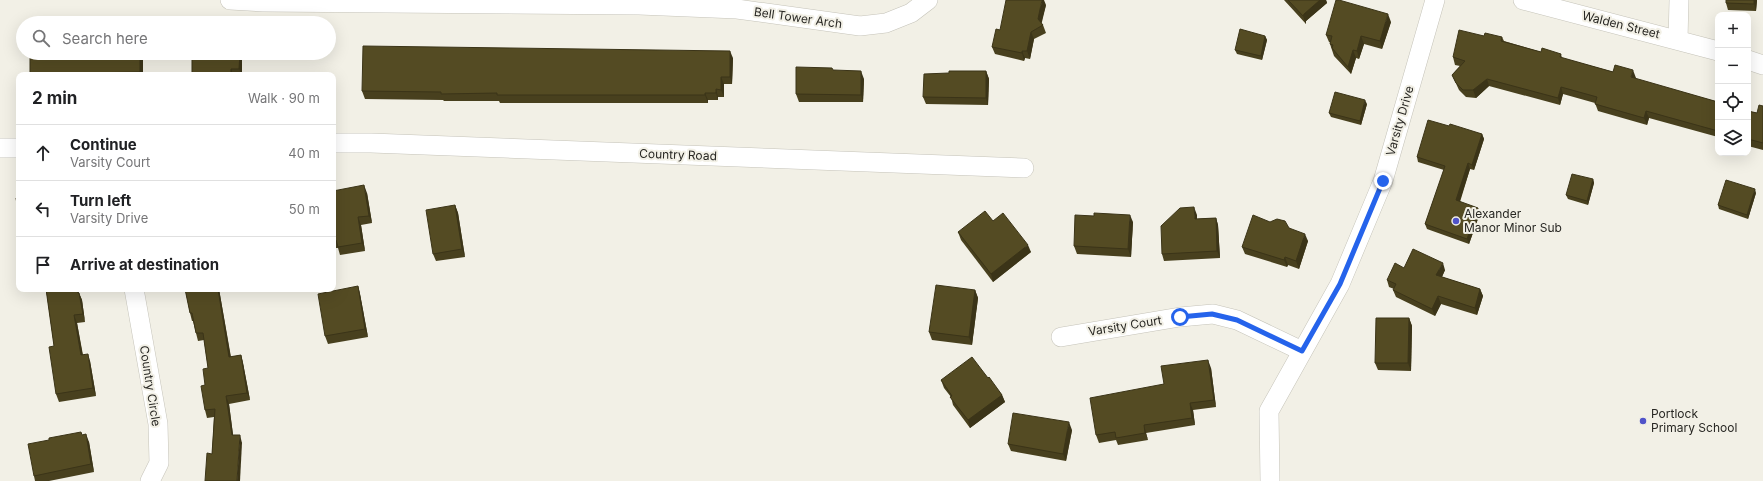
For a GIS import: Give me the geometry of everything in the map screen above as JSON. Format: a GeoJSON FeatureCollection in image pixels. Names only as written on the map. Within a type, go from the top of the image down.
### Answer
{"type":"FeatureCollection","features":[{"type":"Feature","properties":{"kind":"street","name":"Bell Tower Arch"},"geometry":{"type":"LineString","coordinates":[[230,0],[278,2],[640,3],[737,10],[860,26],[886,23],[911,13],[928,0]]}},
{"type":"Feature","properties":{"kind":"street","name":"Varsity Drive"},"geometry":{"type":"LineString","coordinates":[[1270,481],[1269,411],[1340,284],[1383,181],[1435,0]]}},
{"type":"Feature","properties":{"kind":"street","name":"Walden Street"},"geometry":{"type":"LineString","coordinates":[[1523,0],[1715,50]]}},
{"type":"Feature","properties":{"kind":"street"},"geometry":{"type":"LineString","coordinates":[[1678,40],[1680,0]]}},
{"type":"Feature","properties":{"kind":"street"},"geometry":{"type":"LineString","coordinates":[[1751,61],[1763,65]]}},
{"type":"Feature","properties":{"kind":"street","name":"Country Road"},"geometry":{"type":"LineString","coordinates":[[336,143],[371,143],[1024,168]]}},
{"type":"Feature","properties":{"kind":"street"},"geometry":{"type":"LineString","coordinates":[[0,148],[16,148]]}},
{"type":"Feature","properties":{"kind":"street","name":"Country Circle"},"geometry":{"type":"LineString","coordinates":[[135,292],[158,424],[160,463],[150,481]]}},
{"type":"Feature","properties":{"kind":"street","name":"Varsity Court"},"geometry":{"type":"LineString","coordinates":[[1061,336],[1180,317],[1212,314],[1237,320],[1302,351]]}},
{"type":"Feature","properties":{"kind":"building"},"geometry":{"type":"Polygon","coordinates":[[[1006,0],[1042,0],[1038,19],[1043,25],[1031,32],[1027,51],[1022,51],[1022,53],[992,47],[996,29],[1000,30],[1006,0]]]}},
{"type":"Feature","properties":{"kind":"building"},"geometry":{"type":"Polygon","coordinates":[[[1288,0],[1320,0],[1303,16],[1288,0]]]}},
{"type":"Feature","properties":{"kind":"building"},"geometry":{"type":"Polygon","coordinates":[[[1336,0],[1388,14],[1380,41],[1361,36],[1357,51],[1353,50],[1348,67],[1332,48],[1333,45],[1330,44],[1332,36],[1326,35],[1336,0]]]}},
{"type":"Feature","properties":{"kind":"building"},"geometry":{"type":"Polygon","coordinates":[[[1726,0],[1754,0],[1754,4],[1726,3],[1726,0]]]}},
{"type":"Feature","properties":{"kind":"building"},"geometry":{"type":"Polygon","coordinates":[[[1240,29],[1265,36],[1261,56],[1235,50],[1240,29]]]}},
{"type":"Feature","properties":{"kind":"building"},"geometry":{"type":"Polygon","coordinates":[[[1459,30],[1484,36],[1485,33],[1502,37],[1501,41],[1541,52],[1542,48],[1561,54],[1560,57],[1613,72],[1615,65],[1633,70],[1631,77],[1715,101],[1715,130],[1646,111],[1644,118],[1595,104],[1597,97],[1561,87],[1558,98],[1487,79],[1473,90],[1463,90],[1456,83],[1452,75],[1465,61],[1453,57],[1459,30]]]}},
{"type":"Feature","properties":{"kind":"building"},"geometry":{"type":"Polygon","coordinates":[[[363,46],[730,51],[730,77],[721,77],[721,90],[716,89],[716,93],[705,93],[705,95],[497,95],[497,93],[441,94],[441,92],[362,91],[363,46]]]}},
{"type":"Feature","properties":{"kind":"building"},"geometry":{"type":"Polygon","coordinates":[[[30,60],[140,60],[140,72],[30,72],[30,60]]]}},
{"type":"Feature","properties":{"kind":"building"},"geometry":{"type":"Polygon","coordinates":[[[192,60],[240,60],[239,69],[231,69],[231,72],[192,72],[192,60]]]}},
{"type":"Feature","properties":{"kind":"building"},"geometry":{"type":"Polygon","coordinates":[[[796,67],[832,68],[833,70],[861,71],[861,95],[796,94],[796,67]]]}},
{"type":"Feature","properties":{"kind":"building"},"geometry":{"type":"Polygon","coordinates":[[[949,71],[986,71],[986,98],[923,97],[924,74],[949,73],[949,71]]]}},
{"type":"Feature","properties":{"kind":"building"},"geometry":{"type":"Polygon","coordinates":[[[1335,92],[1365,100],[1360,121],[1329,113],[1335,92]]]}},
{"type":"Feature","properties":{"kind":"building"},"geometry":{"type":"Polygon","coordinates":[[[1759,105],[1763,106],[1763,143],[1751,140],[1751,112],[1757,113],[1759,105]]]}},
{"type":"Feature","properties":{"kind":"building"},"geometry":{"type":"Polygon","coordinates":[[[1428,120],[1449,126],[1450,124],[1482,134],[1472,165],[1468,163],[1456,200],[1478,208],[1467,239],[1425,224],[1445,166],[1417,157],[1428,120]]]}},
{"type":"Feature","properties":{"kind":"building"},"geometry":{"type":"Polygon","coordinates":[[[1572,174],[1593,179],[1587,201],[1566,195],[1572,174]]]}},
{"type":"Feature","properties":{"kind":"building"},"geometry":{"type":"Polygon","coordinates":[[[1726,180],[1755,189],[1747,215],[1718,205],[1726,180]]]}},
{"type":"Feature","properties":{"kind":"building"},"geometry":{"type":"Polygon","coordinates":[[[364,185],[369,216],[358,217],[362,243],[338,247],[336,240],[336,190],[364,185]]]}},
{"type":"Feature","properties":{"kind":"building"},"geometry":{"type":"Polygon","coordinates":[[[455,205],[462,249],[433,254],[426,210],[455,205]]]}},
{"type":"Feature","properties":{"kind":"building"},"geometry":{"type":"Polygon","coordinates":[[[1194,207],[1195,219],[1216,218],[1217,251],[1162,254],[1161,226],[1180,208],[1194,207]]]}},
{"type":"Feature","properties":{"kind":"building"},"geometry":{"type":"Polygon","coordinates":[[[985,211],[993,221],[1003,213],[1028,245],[991,274],[958,232],[985,211]]]}},
{"type":"Feature","properties":{"kind":"building"},"geometry":{"type":"Polygon","coordinates":[[[1094,213],[1130,215],[1128,249],[1074,246],[1075,215],[1094,216],[1094,213]]]}},
{"type":"Feature","properties":{"kind":"building"},"geometry":{"type":"Polygon","coordinates":[[[1253,215],[1270,222],[1277,219],[1285,221],[1289,228],[1305,234],[1296,261],[1285,257],[1284,260],[1242,247],[1253,215]]]}},
{"type":"Feature","properties":{"kind":"building"},"geometry":{"type":"Polygon","coordinates":[[[1413,249],[1443,263],[1436,275],[1480,289],[1475,308],[1438,296],[1432,309],[1393,290],[1396,284],[1387,280],[1395,263],[1404,268],[1413,249]]]}},
{"type":"Feature","properties":{"kind":"building"},"geometry":{"type":"Polygon","coordinates":[[[936,285],[975,290],[969,337],[929,332],[936,285]]]}},
{"type":"Feature","properties":{"kind":"building"},"geometry":{"type":"Polygon","coordinates":[[[358,286],[365,329],[325,336],[318,294],[336,292],[336,290],[358,286]]]}},
{"type":"Feature","properties":{"kind":"building"},"geometry":{"type":"Polygon","coordinates":[[[46,292],[78,292],[83,314],[74,315],[81,355],[88,354],[93,388],[56,394],[49,347],[54,346],[46,292]]]}},
{"type":"Feature","properties":{"kind":"building"},"geometry":{"type":"Polygon","coordinates":[[[186,292],[218,292],[229,357],[241,355],[247,393],[226,396],[232,435],[240,435],[237,481],[205,481],[207,453],[212,454],[215,409],[205,410],[201,386],[205,385],[203,369],[208,368],[203,333],[196,333],[192,313],[190,313],[186,292]]]}},
{"type":"Feature","properties":{"kind":"building"},"geometry":{"type":"Polygon","coordinates":[[[1376,318],[1409,318],[1408,363],[1375,363],[1376,318]]]}},
{"type":"Feature","properties":{"kind":"building"},"geometry":{"type":"Polygon","coordinates":[[[972,357],[1002,395],[968,420],[950,397],[952,396],[941,380],[972,357]]]}},
{"type":"Feature","properties":{"kind":"building"},"geometry":{"type":"Polygon","coordinates":[[[1208,360],[1214,400],[1190,403],[1192,418],[1144,425],[1145,433],[1116,438],[1115,432],[1096,435],[1090,398],[1164,384],[1161,366],[1208,360]]]}},
{"type":"Feature","properties":{"kind":"building"},"geometry":{"type":"Polygon","coordinates":[[[1013,413],[1069,422],[1063,454],[1008,444],[1013,413]]]}},
{"type":"Feature","properties":{"kind":"building"},"geometry":{"type":"Polygon","coordinates":[[[81,432],[82,435],[86,434],[91,464],[34,476],[28,444],[49,440],[49,438],[81,432]]]}},
{"type":"Feature","properties":{"kind":"place","name":"Alexander Manor Minor Sub"},"geometry":{"type":"Point","coordinates":[1456,221]}},
{"type":"Feature","properties":{"kind":"place","name":"Portlock Primary School"},"geometry":{"type":"Point","coordinates":[1643,421]}},
{"type":"Feature","properties":{"kind":"route"},"geometry":{"type":"LineString","coordinates":[[1180,317],[1212,314],[1237,320],[1302,351],[1340,284],[1383,181]]}}]}
